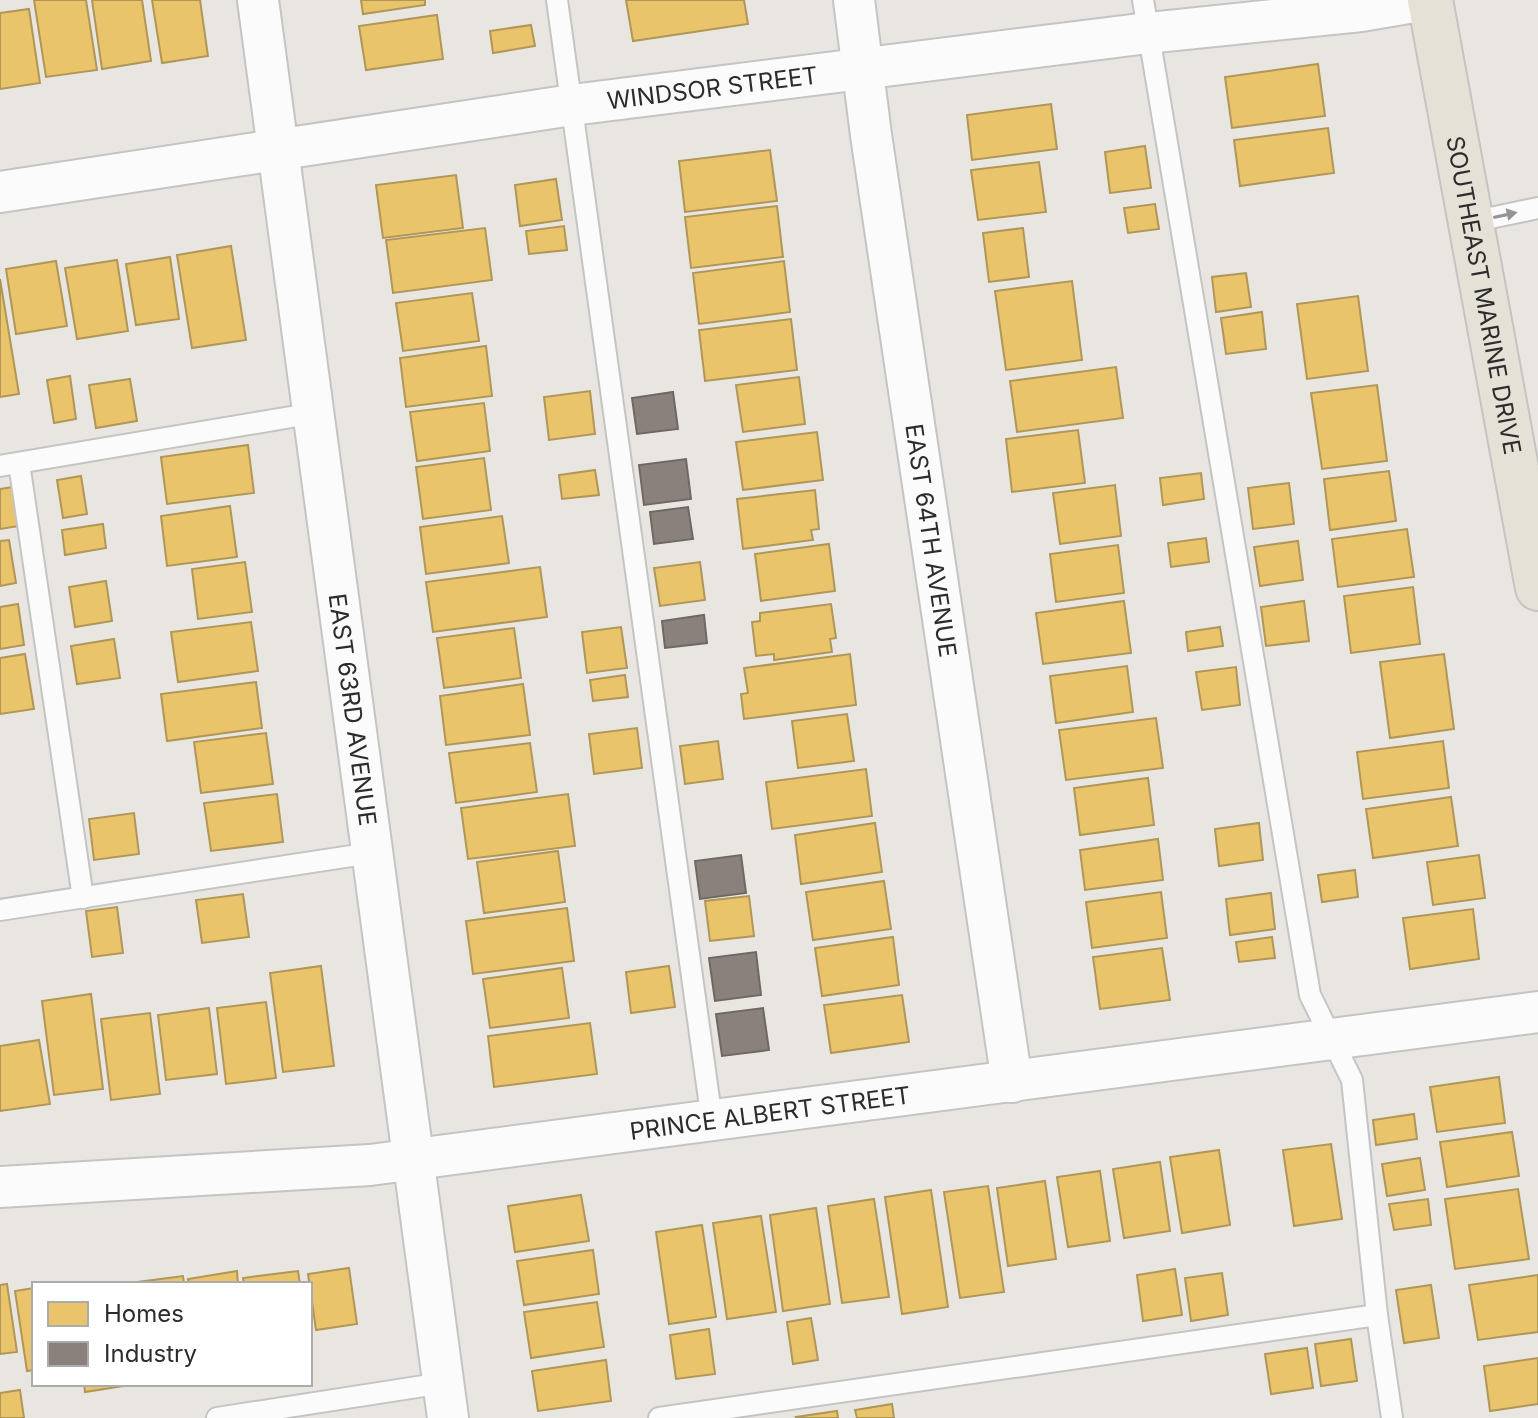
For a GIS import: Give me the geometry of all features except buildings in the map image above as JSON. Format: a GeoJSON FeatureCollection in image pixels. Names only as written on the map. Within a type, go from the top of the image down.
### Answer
{"type":"FeatureCollection","features":[{"type":"Feature","properties":{"kind":"main road","name":"SOUTHEAST MARINE DRIVE"},"geometry":{"type":"LineString","coordinates":[[1428,0],[1538,588]]}},
{"type":"Feature","properties":{"kind":"street","name":"EAST 63RD AVENUE"},"geometry":{"type":"LineString","coordinates":[[258,0],[281,149],[371,853],[446,1400]]}},
{"type":"Feature","properties":{"kind":"street","name":"EAST 64TH AVENUE"},"geometry":{"type":"LineString","coordinates":[[854,0],[1012,1082]]}},
{"type":"Feature","properties":{"kind":"street","name":"WINDSOR STREET"},"geometry":{"type":"LineString","coordinates":[[0,192],[572,105],[862,70],[1145,16],[1361,11],[1428,0]]}},
{"type":"Feature","properties":{"kind":"street","name":"PRINCE ALBERT STREET"},"geometry":{"type":"LineString","coordinates":[[0,1187],[370,1165],[1538,1012]]}},
{"type":"Feature","properties":{"kind":"lane"},"geometry":{"type":"LineString","coordinates":[[557,0],[712,1121]]}},
{"type":"Feature","properties":{"kind":"lane"},"geometry":{"type":"LineString","coordinates":[[1145,16],[1310,995],[1352,1080],[1377,1315],[1392,1418]]}},
{"type":"Feature","properties":{"kind":"lane"},"geometry":{"type":"LineString","coordinates":[[1471,222],[1538,208]]}},
{"type":"Feature","properties":{"kind":"lane"},"geometry":{"type":"LineString","coordinates":[[83,898],[9,464],[315,413]]}},
{"type":"Feature","properties":{"kind":"lane"},"geometry":{"type":"LineString","coordinates":[[0,910],[371,853]]}},
{"type":"Feature","properties":{"kind":"lane"},"geometry":{"type":"LineString","coordinates":[[659,1418],[1377,1315]]}},
{"type":"Feature","properties":{"kind":"lane"},"geometry":{"type":"LineString","coordinates":[[217,1418],[446,1400]]}}]}
